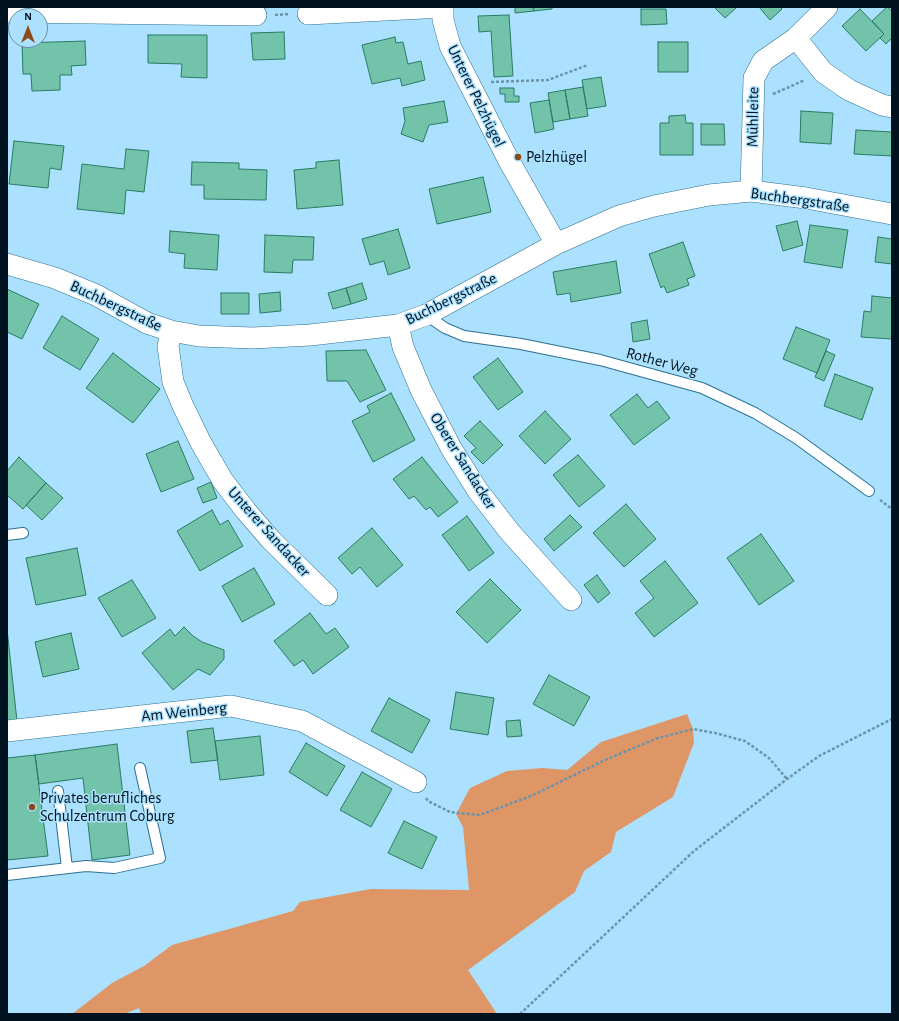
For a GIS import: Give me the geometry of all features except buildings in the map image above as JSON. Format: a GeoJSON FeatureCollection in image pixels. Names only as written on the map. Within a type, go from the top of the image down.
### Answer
{"type":"FeatureCollection","features":[{"type":"Feature","properties":{"kind":"street"},"geometry":{"type":"LineString","coordinates":[[8,7],[7,12],[256,15]]}},
{"type":"Feature","properties":{"kind":"street"},"geometry":{"type":"LineString","coordinates":[[308,14],[443,7]]}},
{"type":"Feature","properties":{"kind":"street","name":"Unterer Pelzhügel"},"geometry":{"type":"LineString","coordinates":[[443,7],[443,20],[450,46],[509,161],[556,244]]}},
{"type":"Feature","properties":{"kind":"street","name":"Mühlleite"},"geometry":{"type":"LineString","coordinates":[[752,191],[754,78],[763,61],[796,38],[827,7]]}},
{"type":"Feature","properties":{"kind":"street"},"geometry":{"type":"LineString","coordinates":[[796,38],[823,72],[849,90],[882,105],[892,107]]}},
{"type":"Feature","properties":{"kind":"street","name":"Buchbergstraße"},"geometry":{"type":"LineString","coordinates":[[7,264],[55,278],[89,292],[147,323],[171,332],[199,336],[253,338],[398,325],[426,315],[556,244],[619,216],[709,195],[752,191],[806,198],[892,214]]}},
{"type":"Feature","properties":{"kind":"street","name":"Oberer Sandacker"},"geometry":{"type":"LineString","coordinates":[[398,325],[403,347],[420,390],[451,448],[474,485],[509,531],[571,600]]}},
{"type":"Feature","properties":{"kind":"street","name":"Unterer Sandacker"},"geometry":{"type":"LineString","coordinates":[[171,332],[168,346],[173,382],[201,443],[224,481],[246,511],[271,540],[327,596]]}},
{"type":"Feature","properties":{"kind":"street","name":"Am Weinberg"},"geometry":{"type":"LineString","coordinates":[[7,731],[231,706],[302,721],[416,782]]}},
{"type":"Feature","properties":{"kind":"lane","name":"Rother Weg"},"geometry":{"type":"LineString","coordinates":[[426,315],[445,328],[464,336],[521,344],[600,360],[702,388],[755,413],[790,434],[869,490]]}},
{"type":"Feature","properties":{"kind":"lane"},"geometry":{"type":"LineString","coordinates":[[7,535],[23,533]]}},
{"type":"Feature","properties":{"kind":"lane"},"geometry":{"type":"LineString","coordinates":[[7,875],[86,866],[114,868],[160,858],[140,768]]}},
{"type":"Feature","properties":{"kind":"lane"},"geometry":{"type":"LineString","coordinates":[[58,791],[67,868]]}},
{"type":"Feature","properties":{"kind":"path"},"geometry":{"type":"LineString","coordinates":[[256,15],[308,14]]}},
{"type":"Feature","properties":{"kind":"path"},"geometry":{"type":"LineString","coordinates":[[469,83],[548,80],[588,65]]}},
{"type":"Feature","properties":{"kind":"path"},"geometry":{"type":"LineString","coordinates":[[754,102],[823,72]]}},
{"type":"Feature","properties":{"kind":"path"},"geometry":{"type":"LineString","coordinates":[[520,1014],[694,851],[786,779],[819,756],[892,720]]}},
{"type":"Feature","properties":{"kind":"path"},"geometry":{"type":"LineString","coordinates":[[416,782],[428,801],[450,812],[480,815],[531,796],[607,759],[658,738],[693,729],[745,741],[769,758],[786,779]]}},
{"type":"Feature","properties":{"kind":"shaded area"},"geometry":{"type":"Polygon","coordinates":[[[687,714],[693,729],[694,743],[673,797],[616,832],[611,852],[584,871],[575,892],[468,970],[497,1014],[141,1014],[139,1008],[124,1014],[72,1014],[112,983],[144,966],[172,945],[293,911],[300,902],[371,889],[469,890],[463,827],[456,814],[470,788],[507,771],[542,768],[567,770],[601,742],[687,714]]]}},
{"type":"Feature","properties":{"kind":"place","name":"Pelzhügel"},"geometry":{"type":"Point","coordinates":[518,157]}},
{"type":"Feature","properties":{"kind":"place","name":"Privates berufliches Schulzentrum Coburg"},"geometry":{"type":"Point","coordinates":[32,807]}}]}
